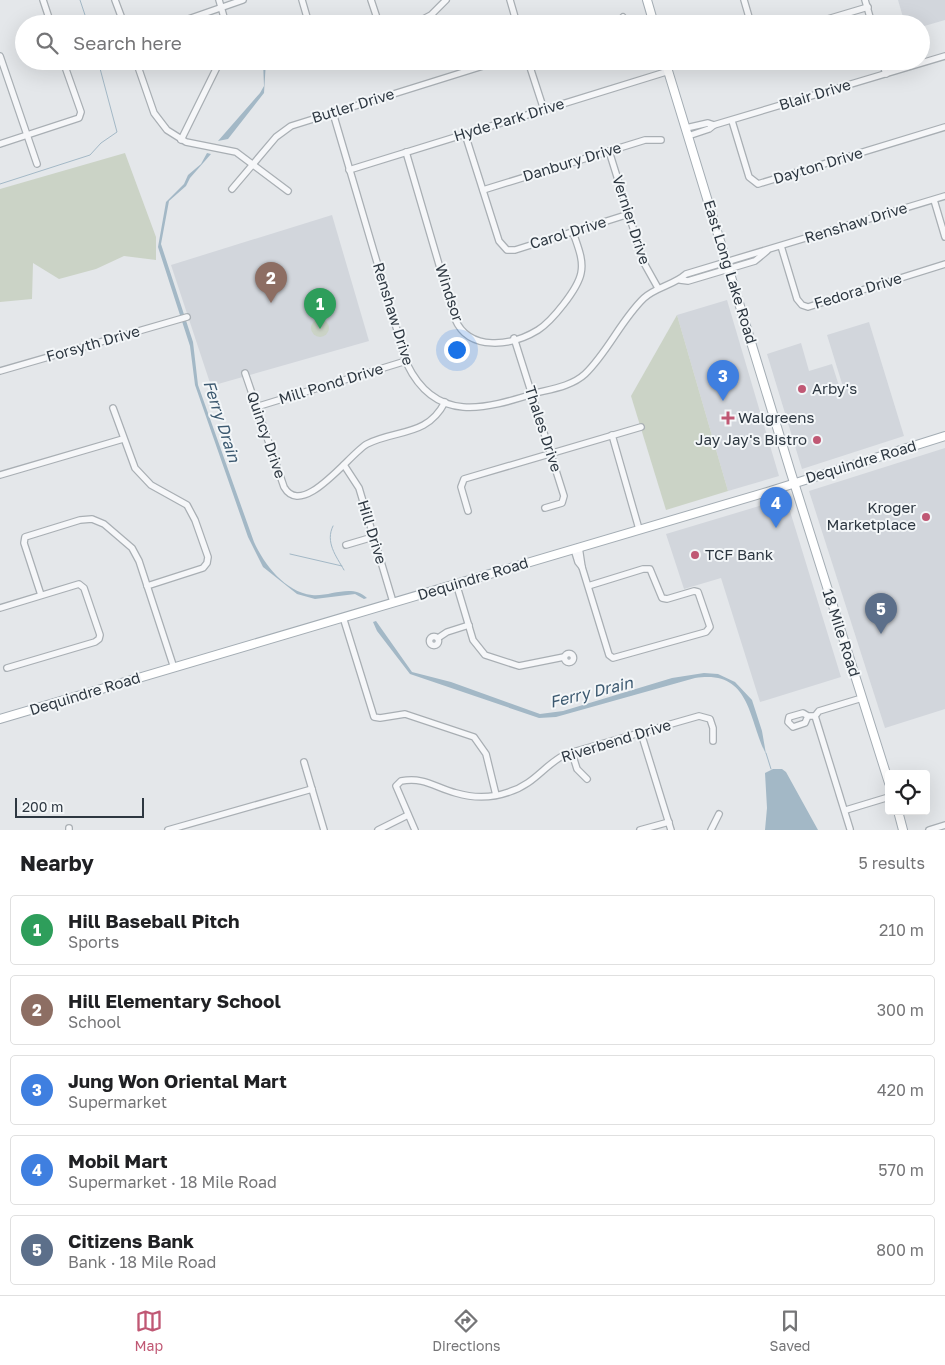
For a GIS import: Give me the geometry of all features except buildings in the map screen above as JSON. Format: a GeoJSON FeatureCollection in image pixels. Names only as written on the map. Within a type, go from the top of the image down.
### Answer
{"type":"FeatureCollection","features":[{"type":"Feature","properties":{"kind":"main road"},"geometry":{"type":"LineString","coordinates":[[647,0],[651,15]]}},
{"type":"Feature","properties":{"kind":"main road","name":"East Long Lake Road"},"geometry":{"type":"LineString","coordinates":[[668,71],[794,483]]}},
{"type":"Feature","properties":{"kind":"main road","name":"Dequindre Road"},"geometry":{"type":"LineString","coordinates":[[0,719],[794,483],[945,436]]}},
{"type":"Feature","properties":{"kind":"main road","name":"18 Mile Road"},"geometry":{"type":"LineString","coordinates":[[794,483],[885,770]]}},
{"type":"Feature","properties":{"kind":"main road"},"geometry":{"type":"LineString","coordinates":[[899,815],[904,830]]}},
{"type":"Feature","properties":{"kind":"street"},"geometry":{"type":"LineString","coordinates":[[42,0],[48,15]]}},
{"type":"Feature","properties":{"kind":"street"},"geometry":{"type":"LineString","coordinates":[[115,0],[121,15]]}},
{"type":"Feature","properties":{"kind":"street"},"geometry":{"type":"LineString","coordinates":[[219,0],[224,15]]}},
{"type":"Feature","properties":{"kind":"street"},"geometry":{"type":"LineString","coordinates":[[201,15],[243,0]]}},
{"type":"Feature","properties":{"kind":"street"},"geometry":{"type":"LineString","coordinates":[[302,0],[306,15]]}},
{"type":"Feature","properties":{"kind":"street"},"geometry":{"type":"LineString","coordinates":[[371,0],[376,15]]}},
{"type":"Feature","properties":{"kind":"street"},"geometry":{"type":"LineString","coordinates":[[431,15],[446,0]]}},
{"type":"Feature","properties":{"kind":"street"},"geometry":{"type":"LineString","coordinates":[[510,0],[514,15]]}},
{"type":"Feature","properties":{"kind":"street"},"geometry":{"type":"LineString","coordinates":[[744,0],[748,15]]}},
{"type":"Feature","properties":{"kind":"street"},"geometry":{"type":"LineString","coordinates":[[865,0],[870,15]]}},
{"type":"Feature","properties":{"kind":"street"},"geometry":{"type":"LineString","coordinates":[[841,15],[868,7]]}},
{"type":"Feature","properties":{"kind":"street"},"geometry":{"type":"LineString","coordinates":[[0,56],[37,164]]}},
{"type":"Feature","properties":{"kind":"street","name":"Blair Drive"},"geometry":{"type":"LineString","coordinates":[[930,61],[945,56]]}},
{"type":"Feature","properties":{"kind":"street"},"geometry":{"type":"LineString","coordinates":[[0,144],[76,120],[80,116],[67,70]]}},
{"type":"Feature","properties":{"kind":"street"},"geometry":{"type":"LineString","coordinates":[[139,70],[156,116],[167,130],[181,140],[228,149],[241,155],[288,191]]}},
{"type":"Feature","properties":{"kind":"street"},"geometry":{"type":"LineString","coordinates":[[181,140],[216,70]]}},
{"type":"Feature","properties":{"kind":"street","name":"Butler Drive"},"geometry":{"type":"LineString","coordinates":[[232,188],[286,129],[470,70]]}},
{"type":"Feature","properties":{"kind":"street"},"geometry":{"type":"LineString","coordinates":[[531,70],[544,110]]}},
{"type":"Feature","properties":{"kind":"street"},"geometry":{"type":"LineString","coordinates":[[885,70],[886,74]]}},
{"type":"Feature","properties":{"kind":"street","name":"Blair Drive"},"geometry":{"type":"LineString","coordinates":[[687,132],[708,123],[714,125],[732,121],[899,70]]}},
{"type":"Feature","properties":{"kind":"street","name":"Hyde Park Drive"},"geometry":{"type":"LineString","coordinates":[[349,170],[668,71]]}},
{"type":"Feature","properties":{"kind":"street"},"geometry":{"type":"LineString","coordinates":[[0,81],[7,78]]}},
{"type":"Feature","properties":{"kind":"street","name":"Renshaw Drive"},"geometry":{"type":"LineString","coordinates":[[333,113],[406,361],[420,384],[445,402],[464,408],[481,408],[570,383],[584,374],[639,303],[658,288],[680,280],[686,274],[727,265],[781,246],[945,196]]}},
{"type":"Feature","properties":{"kind":"street","name":"Dayton Drive"},"geometry":{"type":"LineString","coordinates":[[732,121],[749,177],[758,184],[945,127]]}},
{"type":"Feature","properties":{"kind":"street"},"geometry":{"type":"LineString","coordinates":[[466,134],[483,190]]}},
{"type":"Feature","properties":{"kind":"street","name":"Danbury Drive"},"geometry":{"type":"LineString","coordinates":[[483,190],[645,140],[661,140]]}},
{"type":"Feature","properties":{"kind":"street","name":"Vernier Drive"},"geometry":{"type":"LineString","coordinates":[[610,151],[644,263],[658,288]]}},
{"type":"Feature","properties":{"kind":"street","name":"Windsor"},"geometry":{"type":"LineString","coordinates":[[406,152],[458,326],[468,336],[480,342],[498,343],[532,333],[546,324],[578,281],[581,262],[573,232]]}},
{"type":"Feature","properties":{"kind":"street","name":"Carol Drive"},"geometry":{"type":"LineString","coordinates":[[483,190],[499,241],[507,250],[516,250],[629,214]]}},
{"type":"Feature","properties":{"kind":"street"},"geometry":{"type":"LineString","coordinates":[[934,200],[945,237]]}},
{"type":"Feature","properties":{"kind":"street","name":"Fedora Drive"},"geometry":{"type":"LineString","coordinates":[[781,246],[797,299],[802,305],[808,307],[945,264]]}},
{"type":"Feature","properties":{"kind":"street","name":"Forsyth Drive"},"geometry":{"type":"LineString","coordinates":[[0,371],[184,317]]}},
{"type":"Feature","properties":{"kind":"street","name":"Thales Drive"},"geometry":{"type":"LineString","coordinates":[[514,338],[564,498],[562,503],[545,508]]}},
{"type":"Feature","properties":{"kind":"street","name":"Mill Pond Drive"},"geometry":{"type":"LineString","coordinates":[[256,407],[406,361]]}},
{"type":"Feature","properties":{"kind":"street","name":"Quincy Drive"},"geometry":{"type":"LineString","coordinates":[[245,373],[284,487],[292,494],[303,493],[324,484],[344,465]]}},
{"type":"Feature","properties":{"kind":"street"},"geometry":{"type":"LineString","coordinates":[[344,465],[357,450],[367,444],[426,425],[436,417],[445,402]]}},
{"type":"Feature","properties":{"kind":"street"},"geometry":{"type":"LineString","coordinates":[[113,408],[131,462],[144,480],[154,488],[183,502],[190,510],[208,559],[207,565],[203,568],[147,586]]}},
{"type":"Feature","properties":{"kind":"street"},"geometry":{"type":"LineString","coordinates":[[468,511],[461,482],[466,478],[641,426]]}},
{"type":"Feature","properties":{"kind":"street"},"geometry":{"type":"LineString","coordinates":[[612,435],[639,529]]}},
{"type":"Feature","properties":{"kind":"street"},"geometry":{"type":"LineString","coordinates":[[0,475],[123,439]]}},
{"type":"Feature","properties":{"kind":"street","name":"Hill Drive"},"geometry":{"type":"LineString","coordinates":[[344,465],[358,488],[393,602]]}},
{"type":"Feature","properties":{"kind":"street"},"geometry":{"type":"LineString","coordinates":[[41,595],[24,539],[27,536],[83,519],[97,520],[135,552],[174,668]]}},
{"type":"Feature","properties":{"kind":"street"},"geometry":{"type":"LineString","coordinates":[[346,545],[373,537]]}},
{"type":"Feature","properties":{"kind":"street"},"geometry":{"type":"LineString","coordinates":[[576,548],[578,562],[582,567],[609,655],[613,658],[706,632],[709,629],[710,625],[698,592],[694,591],[667,599],[662,598],[650,569],[643,569],[588,586]]}},
{"type":"Feature","properties":{"kind":"street"},"geometry":{"type":"LineString","coordinates":[[0,608],[82,584],[99,639],[7,668]]}},
{"type":"Feature","properties":{"kind":"street"},"geometry":{"type":"LineString","coordinates":[[456,584],[468,625],[478,649],[493,659],[519,666],[564,657]]}},
{"type":"Feature","properties":{"kind":"street"},"geometry":{"type":"LineString","coordinates":[[344,617],[374,717],[380,718],[394,714],[404,714],[474,738],[486,754],[496,796]]}},
{"type":"Feature","properties":{"kind":"street"},"geometry":{"type":"LineString","coordinates":[[438,638],[447,632],[468,625]]}},
{"type":"Feature","properties":{"kind":"street"},"geometry":{"type":"LineString","coordinates":[[850,829],[846,810],[812,716],[819,711],[862,698]]}},
{"type":"Feature","properties":{"kind":"street","name":"Riverbend Drive"},"geometry":{"type":"LineString","coordinates":[[408,815],[396,786],[401,781],[416,779],[462,795],[496,796],[526,784],[538,777],[556,760],[572,752],[704,716],[712,722],[713,741]]}},
{"type":"Feature","properties":{"kind":"street"},"geometry":{"type":"LineString","coordinates":[[641,733],[654,766],[671,830]]}},
{"type":"Feature","properties":{"kind":"street"},"geometry":{"type":"LineString","coordinates":[[572,752],[577,769],[586,779]]}},
{"type":"Feature","properties":{"kind":"street"},"geometry":{"type":"LineString","coordinates":[[304,762],[324,830]]}},
{"type":"Feature","properties":{"kind":"street"},"geometry":{"type":"LineString","coordinates":[[168,830],[312,789]]}},
{"type":"Feature","properties":{"kind":"street"},"geometry":{"type":"LineString","coordinates":[[846,810],[885,798]]}},
{"type":"Feature","properties":{"kind":"street"},"geometry":{"type":"LineString","coordinates":[[712,830],[719,814]]}},
{"type":"Feature","properties":{"kind":"street"},"geometry":{"type":"LineString","coordinates":[[378,830],[408,815],[415,830]]}},
{"type":"Feature","properties":{"kind":"street"},"geometry":{"type":"LineString","coordinates":[[640,830],[669,822]]}},
{"type":"Feature","properties":{"kind":"street"},"geometry":{"type":"LineString","coordinates":[[929,830],[945,825]]}},
{"type":"Feature","properties":{"kind":"shaded area"},"geometry":{"type":"Polygon","coordinates":[[[898,0],[945,0],[945,20],[930,24],[930,15],[902,15],[898,0]]]}},
{"type":"Feature","properties":{"kind":"shaded area"},"geometry":{"type":"Polygon","coordinates":[[[125,153],[156,237],[156,260],[124,256],[96,269],[59,279],[33,263],[32,299],[0,302],[0,189],[125,153]]]}},
{"type":"Feature","properties":{"kind":"shaded area"},"geometry":{"type":"Polygon","coordinates":[[[332,215],[369,341],[211,386],[171,265],[332,215]]]}},
{"type":"Feature","properties":{"kind":"shaded area"},"geometry":{"type":"Polygon","coordinates":[[[727,300],[779,476],[728,491],[677,315],[727,300]]]}},
{"type":"Feature","properties":{"kind":"shaded area"},"geometry":{"type":"Polygon","coordinates":[[[677,315],[728,491],[666,510],[631,396],[677,315]]]}},
{"type":"Feature","properties":{"kind":"shaded area"},"geometry":{"type":"Polygon","coordinates":[[[320,319],[326,322],[329,328],[326,334],[320,337],[314,334],[311,328],[314,322],[320,319]]]}},
{"type":"Feature","properties":{"kind":"shaded area"},"geometry":{"type":"Polygon","coordinates":[[[869,322],[904,436],[802,469],[767,354],[801,343],[809,371],[832,364],[841,392],[844,390],[827,335],[869,322]]]}},
{"type":"Feature","properties":{"kind":"shaded area"},"geometry":{"type":"Polygon","coordinates":[[[945,448],[945,709],[885,728],[809,491],[945,448]]]}},
{"type":"Feature","properties":{"kind":"shaded area"},"geometry":{"type":"Polygon","coordinates":[[[786,498],[841,677],[760,702],[721,578],[684,589],[666,534],[786,498]]]}},
{"type":"Feature","properties":{"kind":"water"},"geometry":{"type":"Polygon","coordinates":[[[263,70],[265,70],[264,93],[228,139],[218,141],[260,93],[264,86],[263,70]]]}},
{"type":"Feature","properties":{"kind":"water","name":"Ferry Drain"},"geometry":{"type":"Polygon","coordinates":[[[207,153],[211,154],[190,178],[186,186],[169,201],[161,244],[193,342],[198,385],[254,542],[270,568],[284,583],[293,589],[312,595],[355,591],[367,598],[364,599],[355,594],[315,599],[297,594],[263,567],[248,537],[195,385],[190,346],[158,247],[166,202],[184,184],[188,175],[201,164],[207,153]]]}},
{"type":"Feature","properties":{"kind":"water","name":"Ferry Drain"},"geometry":{"type":"Polygon","coordinates":[[[376,621],[412,672],[451,682],[540,714],[563,711],[672,678],[704,673],[718,674],[735,682],[752,700],[762,731],[766,754],[745,700],[737,689],[727,681],[713,677],[695,678],[556,717],[539,718],[410,674],[377,631],[373,622],[376,621]]]}},
{"type":"Feature","properties":{"kind":"water"},"geometry":{"type":"Polygon","coordinates":[[[773,769],[782,769],[786,772],[818,830],[765,830],[767,808],[765,773],[773,769]]]}},
{"type":"Feature","properties":{"kind":"waterway"},"geometry":{"type":"LineString","coordinates":[[80,0],[85,15]]}},
{"type":"Feature","properties":{"kind":"waterway"},"geometry":{"type":"LineString","coordinates":[[0,184],[90,155],[101,143],[117,132],[100,70]]}},
{"type":"Feature","properties":{"kind":"waterway"},"geometry":{"type":"LineString","coordinates":[[333,526],[330,538],[331,543],[344,570]]}},
{"type":"Feature","properties":{"kind":"waterway"},"geometry":{"type":"LineString","coordinates":[[290,554],[342,566]]}},
{"type":"Feature","properties":{"kind":"waterway"},"geometry":{"type":"LineString","coordinates":[[766,753],[771,769]]}},
{"type":"Feature","properties":{"kind":"place","name":"Hill Elementary School"},"geometry":{"type":"Point","coordinates":[271,303]}},
{"type":"Feature","properties":{"kind":"place","name":"Hill Baseball Pitch"},"geometry":{"type":"Point","coordinates":[320,329]}},
{"type":"Feature","properties":{"kind":"place","name":"Arby's"},"geometry":{"type":"Point","coordinates":[802,389]}},
{"type":"Feature","properties":{"kind":"place","name":"Jung Won Oriental Mart"},"geometry":{"type":"Point","coordinates":[723,401]}},
{"type":"Feature","properties":{"kind":"place","name":"Walgreens"},"geometry":{"type":"Point","coordinates":[728,418]}},
{"type":"Feature","properties":{"kind":"place","name":"Jay Jay's Bistro"},"geometry":{"type":"Point","coordinates":[817,440]}},
{"type":"Feature","properties":{"kind":"place","name":"Kroger Marketplace"},"geometry":{"type":"Point","coordinates":[926,517]}},
{"type":"Feature","properties":{"kind":"place","name":"Mobil Mart"},"geometry":{"type":"Point","coordinates":[776,528]}},
{"type":"Feature","properties":{"kind":"place","name":"TCF Bank"},"geometry":{"type":"Point","coordinates":[695,555]}},
{"type":"Feature","properties":{"kind":"place","name":"Citizens Bank"},"geometry":{"type":"Point","coordinates":[881,634]}}]}
